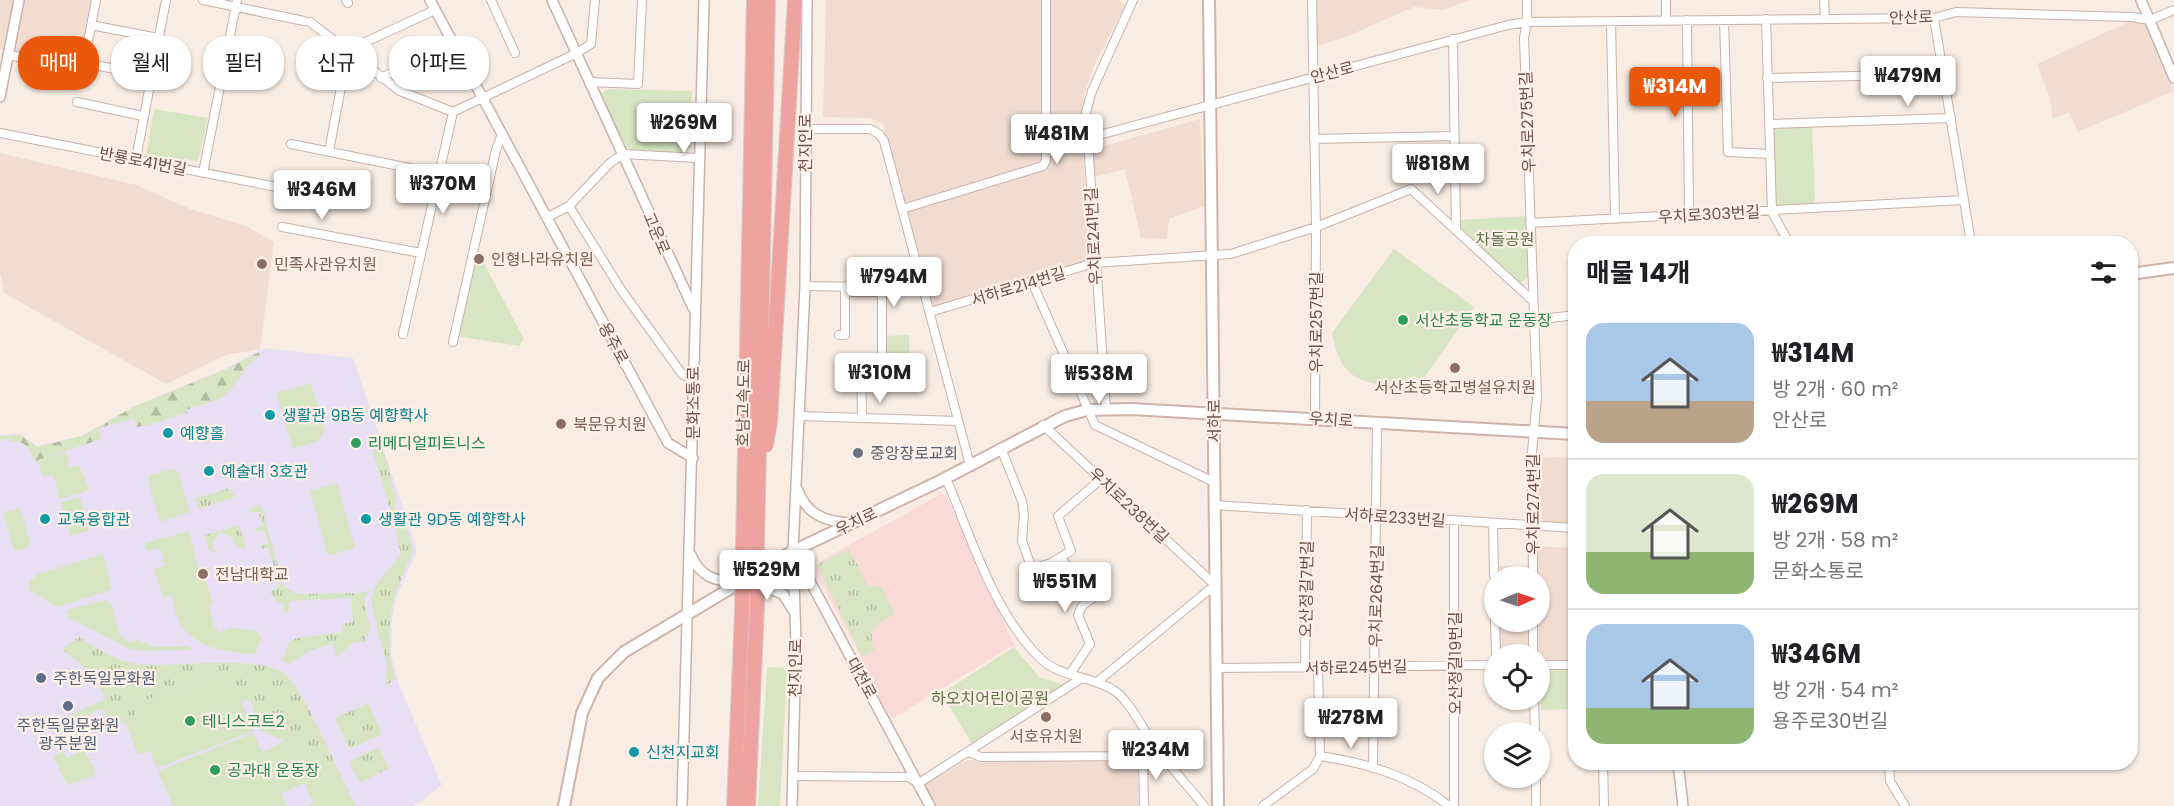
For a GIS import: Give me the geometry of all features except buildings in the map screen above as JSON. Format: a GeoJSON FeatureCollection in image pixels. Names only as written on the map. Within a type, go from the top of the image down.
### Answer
{"type":"FeatureCollection","features":[{"type":"Feature","properties":{"kind":"highway","name":"호남고속도로"},"geometry":{"type":"LineString","coordinates":[[734,806],[742,613],[754,0]]}},
{"type":"Feature","properties":{"kind":"highway","name":"호남고속도로"},"geometry":{"type":"LineString","coordinates":[[748,806],[757,607],[768,0]]}},
{"type":"Feature","properties":{"kind":"highway"},"geometry":{"type":"LineString","coordinates":[[758,495],[770,422],[795,0]]}},
{"type":"Feature","properties":{"kind":"main road","name":"서하로"},"geometry":{"type":"LineString","coordinates":[[1209,0],[1214,256],[1214,505],[1218,668],[1218,806]]}},
{"type":"Feature","properties":{"kind":"main road"},"geometry":{"type":"LineString","coordinates":[[2138,273],[2174,268]]}},
{"type":"Feature","properties":{"kind":"main road","name":"우치로"},"geometry":{"type":"LineString","coordinates":[[564,806],[582,713],[598,678],[624,652],[793,551],[946,478],[1043,425],[1087,410],[1106,409],[1315,418],[1568,434]]}},
{"type":"Feature","properties":{"kind":"street"},"geometry":{"type":"LineString","coordinates":[[0,97],[19,0]]}},
{"type":"Feature","properties":{"kind":"street"},"geometry":{"type":"LineString","coordinates":[[90,36],[96,0]]}},
{"type":"Feature","properties":{"kind":"street"},"geometry":{"type":"LineString","coordinates":[[158,36],[166,0]]}},
{"type":"Feature","properties":{"kind":"street"},"geometry":{"type":"LineString","coordinates":[[203,0],[236,3],[307,21],[328,36]]}},
{"type":"Feature","properties":{"kind":"street","name":"용주로"},"geometry":{"type":"LineString","coordinates":[[430,0],[450,36]]}},
{"type":"Feature","properties":{"kind":"street"},"geometry":{"type":"LineString","coordinates":[[492,0],[515,53]]}},
{"type":"Feature","properties":{"kind":"street","name":"고운로"},"geometry":{"type":"LineString","coordinates":[[552,0],[694,310]]}},
{"type":"Feature","properties":{"kind":"street"},"geometry":{"type":"LineString","coordinates":[[377,75],[400,91],[453,111],[577,53],[593,40],[595,0]]}},
{"type":"Feature","properties":{"kind":"street"},"geometry":{"type":"LineString","coordinates":[[589,82],[638,84],[642,0]]}},
{"type":"Feature","properties":{"kind":"street","name":"문화소통로"},"geometry":{"type":"LineString","coordinates":[[682,806],[704,0]]}},
{"type":"Feature","properties":{"kind":"street","name":"천지인로"},"geometry":{"type":"LineString","coordinates":[[792,806],[795,616],[793,551],[801,416],[805,286],[807,0]]}},
{"type":"Feature","properties":{"kind":"street"},"geometry":{"type":"LineString","coordinates":[[903,209],[1036,170],[1045,163],[1046,0]]}},
{"type":"Feature","properties":{"kind":"street","name":"우치로241번길"},"geometry":{"type":"LineString","coordinates":[[1106,409],[1094,262],[1088,104],[1133,0]]}},
{"type":"Feature","properties":{"kind":"street","name":"우치로257번길"},"geometry":{"type":"LineString","coordinates":[[1312,0],[1316,227],[1315,418]]}},
{"type":"Feature","properties":{"kind":"street","name":"우치로275번길"},"geometry":{"type":"LineString","coordinates":[[1527,0],[1524,38],[1537,397],[1534,432]]}},
{"type":"Feature","properties":{"kind":"street"},"geometry":{"type":"LineString","coordinates":[[1666,0],[1666,21]]}},
{"type":"Feature","properties":{"kind":"street"},"geometry":{"type":"LineString","coordinates":[[1824,0],[1825,18]]}},
{"type":"Feature","properties":{"kind":"street"},"geometry":{"type":"LineString","coordinates":[[2141,0],[2174,78]]}},
{"type":"Feature","properties":{"kind":"street"},"geometry":{"type":"LineString","coordinates":[[203,173],[236,3]]}},
{"type":"Feature","properties":{"kind":"street"},"geometry":{"type":"LineString","coordinates":[[377,37],[435,10]]}},
{"type":"Feature","properties":{"kind":"street","name":"안산로"},"geometry":{"type":"LineString","coordinates":[[1210,105],[1453,39],[1527,22],[1935,18],[1956,12],[2132,17],[2150,20],[2174,10]]}},
{"type":"Feature","properties":{"kind":"street"},"geometry":{"type":"LineString","coordinates":[[1935,18],[1970,236]]}},
{"type":"Feature","properties":{"kind":"street","name":"우치로303번길"},"geometry":{"type":"LineString","coordinates":[[1766,19],[1772,212],[1785,236]]}},
{"type":"Feature","properties":{"kind":"street"},"geometry":{"type":"LineString","coordinates":[[1687,20],[1689,215]]}},
{"type":"Feature","properties":{"kind":"street"},"geometry":{"type":"LineString","coordinates":[[1724,20],[1728,152],[1770,154]]}},
{"type":"Feature","properties":{"kind":"street"},"geometry":{"type":"LineString","coordinates":[[1530,223],[1615,219],[1611,22]]}},
{"type":"Feature","properties":{"kind":"street"},"geometry":{"type":"LineString","coordinates":[[92,25],[148,36]]}},
{"type":"Feature","properties":{"kind":"street"},"geometry":{"type":"LineString","coordinates":[[1453,39],[1456,229]]}},
{"type":"Feature","properties":{"kind":"street"},"geometry":{"type":"LineString","coordinates":[[8,55],[18,56]]}},
{"type":"Feature","properties":{"kind":"street"},"geometry":{"type":"LineString","coordinates":[[381,78],[389,74]]}},
{"type":"Feature","properties":{"kind":"street"},"geometry":{"type":"LineString","coordinates":[[1767,78],[1944,74]]}},
{"type":"Feature","properties":{"kind":"street"},"geometry":{"type":"LineString","coordinates":[[136,159],[148,90]]}},
{"type":"Feature","properties":{"kind":"street"},"geometry":{"type":"LineString","coordinates":[[329,150],[340,90]]}},
{"type":"Feature","properties":{"kind":"street","name":"용주로"},"geometry":{"type":"LineString","coordinates":[[479,90],[668,443],[693,458]]}},
{"type":"Feature","properties":{"kind":"street"},"geometry":{"type":"LineString","coordinates":[[77,102],[143,116]]}},
{"type":"Feature","properties":{"kind":"street"},"geometry":{"type":"LineString","coordinates":[[1088,138],[1210,105]]}},
{"type":"Feature","properties":{"kind":"street"},"geometry":{"type":"LineString","coordinates":[[403,334],[453,111]]}},
{"type":"Feature","properties":{"kind":"street"},"geometry":{"type":"LineString","coordinates":[[1768,124],[1951,118]]}},
{"type":"Feature","properties":{"kind":"street"},"geometry":{"type":"LineString","coordinates":[[805,129],[870,129],[879,134],[884,141],[970,465]]}},
{"type":"Feature","properties":{"kind":"street","name":"반룡로41번길"},"geometry":{"type":"LineString","coordinates":[[0,133],[287,189]]}},
{"type":"Feature","properties":{"kind":"street"},"geometry":{"type":"LineString","coordinates":[[453,342],[496,150],[502,135]]}},
{"type":"Feature","properties":{"kind":"street"},"geometry":{"type":"LineString","coordinates":[[1314,139],[1454,136]]}},
{"type":"Feature","properties":{"kind":"street"},"geometry":{"type":"LineString","coordinates":[[291,144],[439,174]]}},
{"type":"Feature","properties":{"kind":"street"},"geometry":{"type":"LineString","coordinates":[[546,218],[569,206],[610,163],[623,154],[698,158]]}},
{"type":"Feature","properties":{"kind":"street"},"geometry":{"type":"LineString","coordinates":[[1214,256],[1231,254],[1316,227],[1411,189],[1533,301]]}},
{"type":"Feature","properties":{"kind":"street","name":"우치로303번길"},"geometry":{"type":"LineString","coordinates":[[1615,219],[1964,200]]}},
{"type":"Feature","properties":{"kind":"street","name":"용주로"},"geometry":{"type":"LineString","coordinates":[[569,206],[622,291],[682,374],[693,380]]}},
{"type":"Feature","properties":{"kind":"street"},"geometry":{"type":"LineString","coordinates":[[282,227],[421,253]]}},
{"type":"Feature","properties":{"kind":"street","name":"서하로214번길"},"geometry":{"type":"LineString","coordinates":[[930,312],[1094,262],[1214,256]]}},
{"type":"Feature","properties":{"kind":"street"},"geometry":{"type":"LineString","coordinates":[[1032,282],[1095,425],[1214,482]]}},
{"type":"Feature","properties":{"kind":"street"},"geometry":{"type":"LineString","coordinates":[[805,286],[924,289]]}},
{"type":"Feature","properties":{"kind":"street"},"geometry":{"type":"LineString","coordinates":[[839,334],[845,335],[845,292],[882,292],[882,361],[861,361],[862,416]]}},
{"type":"Feature","properties":{"kind":"street"},"geometry":{"type":"LineString","coordinates":[[1534,320],[1568,316]]}},
{"type":"Feature","properties":{"kind":"street"},"geometry":{"type":"LineString","coordinates":[[801,416],[862,416],[958,421]]}},
{"type":"Feature","properties":{"kind":"street","name":"우치로264번길"},"geometry":{"type":"LineString","coordinates":[[1373,768],[1377,423]]}},
{"type":"Feature","properties":{"kind":"street","name":"우치로238번길"},"geometry":{"type":"LineString","coordinates":[[1043,425],[1215,585]]}},
{"type":"Feature","properties":{"kind":"street","name":"우치로274번길"},"geometry":{"type":"LineString","coordinates":[[1533,566],[1532,452],[1534,432]]}},
{"type":"Feature","properties":{"kind":"street"},"geometry":{"type":"LineString","coordinates":[[1001,448],[1022,501],[1024,514],[1022,541],[1032,569],[1071,551],[1058,516],[1101,479]]}},
{"type":"Feature","properties":{"kind":"street"},"geometry":{"type":"LineString","coordinates":[[946,478],[1002,607],[1042,660],[1070,674],[1097,682],[1123,698],[1158,750],[1204,806]]}},
{"type":"Feature","properties":{"kind":"street"},"geometry":{"type":"LineString","coordinates":[[797,486],[803,502],[818,516],[834,522],[853,523]]}},
{"type":"Feature","properties":{"kind":"street","name":"서하로233번길"},"geometry":{"type":"LineString","coordinates":[[1214,505],[1568,528]]}},
{"type":"Feature","properties":{"kind":"street","name":"오산정길7번길"},"geometry":{"type":"LineString","coordinates":[[1305,667],[1307,510]]}},
{"type":"Feature","properties":{"kind":"street","name":"오산정길19번길"},"geometry":{"type":"LineString","coordinates":[[1454,520],[1454,806]]}},
{"type":"Feature","properties":{"kind":"street"},"geometry":{"type":"LineString","coordinates":[[1493,522],[1494,566]]}},
{"type":"Feature","properties":{"kind":"street","name":"대천로"},"geometry":{"type":"LineString","coordinates":[[793,551],[930,806]]}},
{"type":"Feature","properties":{"kind":"street"},"geometry":{"type":"LineString","coordinates":[[690,553],[697,568],[705,576],[743,582],[783,594],[795,616]]}},
{"type":"Feature","properties":{"kind":"street"},"geometry":{"type":"LineString","coordinates":[[1060,558],[1095,596],[1082,606],[1078,615],[1090,644],[1070,674]]}},
{"type":"Feature","properties":{"kind":"street"},"geometry":{"type":"LineString","coordinates":[[1097,682],[1215,585]]}},
{"type":"Feature","properties":{"kind":"street","name":"서하로245번길"},"geometry":{"type":"LineString","coordinates":[[1218,668],[1484,665]]}},
{"type":"Feature","properties":{"kind":"street"},"geometry":{"type":"LineString","coordinates":[[1550,665],[1568,665]]}},
{"type":"Feature","properties":{"kind":"street"},"geometry":{"type":"LineString","coordinates":[[1263,806],[1314,769],[1320,756],[1318,667]]}},
{"type":"Feature","properties":{"kind":"street"},"geometry":{"type":"LineString","coordinates":[[793,776],[908,777],[919,783],[969,753],[1082,678]]}},
{"type":"Feature","properties":{"kind":"street"},"geometry":{"type":"LineString","coordinates":[[969,753],[981,757],[1143,756],[1158,750]]}},
{"type":"Feature","properties":{"kind":"street"},"geometry":{"type":"LineString","coordinates":[[1143,756],[1144,806]]}},
{"type":"Feature","properties":{"kind":"street"},"geometry":{"type":"LineString","coordinates":[[1320,756],[1373,768],[1422,785],[1449,806]]}},
{"type":"Feature","properties":{"kind":"street"},"geometry":{"type":"LineString","coordinates":[[1603,770],[1604,806]]}},
{"type":"Feature","properties":{"kind":"street"},"geometry":{"type":"LineString","coordinates":[[1679,770],[1683,806]]}},
{"type":"Feature","properties":{"kind":"street"},"geometry":{"type":"LineString","coordinates":[[1890,770],[1890,780],[1905,806]]}},
{"type":"Feature","properties":{"kind":"street"},"geometry":{"type":"LineString","coordinates":[[1536,788],[1536,806]]}},
{"type":"Feature","properties":{"kind":"shaded area"},"geometry":{"type":"Polygon","coordinates":[[[0,0],[93,0],[86,36],[18,36],[18,53],[0,49],[0,0]]]}},
{"type":"Feature","properties":{"kind":"shaded area"},"geometry":{"type":"Polygon","coordinates":[[[826,0],[1119,0],[1125,6],[1096,61],[1084,95],[1082,120],[1088,260],[934,308],[883,124],[869,118],[823,117],[826,0]]]}},
{"type":"Feature","properties":{"kind":"shaded area"},"geometry":{"type":"Polygon","coordinates":[[[1316,0],[1469,0],[1443,10],[1414,7],[1343,38],[1316,46],[1316,0]]]}},
{"type":"Feature","properties":{"kind":"shaded area"},"geometry":{"type":"Polygon","coordinates":[[[2133,20],[2145,22],[2174,91],[2078,132],[2069,112],[2053,119],[2050,98],[2037,64],[2133,20]]]}},
{"type":"Feature","properties":{"kind":"shaded area"},"geometry":{"type":"Polygon","coordinates":[[[1200,119],[1204,206],[1169,219],[1167,239],[1141,238],[1125,169],[1094,177],[1090,150],[1200,119]]]}},
{"type":"Feature","properties":{"kind":"shaded area"},"geometry":{"type":"Polygon","coordinates":[[[0,153],[136,185],[190,209],[246,226],[274,242],[260,349],[226,355],[166,384],[4,293],[0,272],[0,153]]]}},
{"type":"Feature","properties":{"kind":"shaded area","name":"전남대학교"},"geometry":{"type":"Polygon","coordinates":[[[263,348],[353,358],[417,550],[396,599],[392,619],[391,653],[398,682],[442,785],[414,806],[0,806],[0,435],[20,434],[37,446],[81,436],[135,406],[227,368],[263,348]]]}},
{"type":"Feature","properties":{"kind":"shaded area"},"geometry":{"type":"Polygon","coordinates":[[[1568,456],[1568,523],[1547,524],[1538,515],[1537,458],[1568,456]]]}},
{"type":"Feature","properties":{"kind":"shaded area"},"geometry":{"type":"Polygon","coordinates":[[[941,494],[946,495],[1014,645],[891,719],[867,675],[870,673],[815,571],[817,563],[941,494]]]}},
{"type":"Feature","properties":{"kind":"shaded area"},"geometry":{"type":"Polygon","coordinates":[[[1535,546],[1568,548],[1568,660],[1550,661],[1550,644],[1498,644],[1497,632],[1550,632],[1550,566],[1496,566],[1535,565],[1535,546]]]}},
{"type":"Feature","properties":{"kind":"shaded area"},"geometry":{"type":"Polygon","coordinates":[[[1134,759],[1138,763],[1138,806],[934,806],[924,785],[967,760],[1134,759]]]}},
{"type":"Feature","properties":{"kind":"green space"},"geometry":{"type":"Polygon","coordinates":[[[608,89],[692,91],[690,147],[684,153],[634,151],[624,146],[601,93],[608,89]]]}},
{"type":"Feature","properties":{"kind":"green space"},"geometry":{"type":"Polygon","coordinates":[[[154,109],[208,118],[198,161],[146,155],[154,109]]]}},
{"type":"Feature","properties":{"kind":"green space"},"geometry":{"type":"Polygon","coordinates":[[[1812,125],[1815,205],[1776,206],[1774,126],[1812,125]]]}},
{"type":"Feature","properties":{"kind":"green space","name":"차돌공원"},"geometry":{"type":"Polygon","coordinates":[[[1526,216],[1529,277],[1520,283],[1461,229],[1460,220],[1526,216]]]}},
{"type":"Feature","properties":{"kind":"green space","name":"서산초등학교 운동장"},"geometry":{"type":"Polygon","coordinates":[[[1394,249],[1474,307],[1421,382],[1413,375],[1410,385],[1404,389],[1364,381],[1347,370],[1336,349],[1332,333],[1394,249]]]}},
{"type":"Feature","properties":{"kind":"green space"},"geometry":{"type":"Polygon","coordinates":[[[475,254],[479,254],[524,339],[520,346],[456,336],[475,254]]]}},
{"type":"Feature","properties":{"kind":"green space"},"geometry":{"type":"Polygon","coordinates":[[[909,335],[910,384],[887,385],[886,336],[909,335]]]}},
{"type":"Feature","properties":{"kind":"green space"},"geometry":{"type":"Polygon","coordinates":[[[259,352],[261,355],[251,363],[231,389],[217,400],[186,410],[187,413],[149,425],[137,427],[134,418],[99,428],[101,439],[38,460],[39,465],[28,448],[21,442],[11,442],[10,438],[0,441],[0,436],[20,435],[37,447],[82,436],[135,406],[227,369],[259,352]]]}},
{"type":"Feature","properties":{"kind":"green space"},"geometry":{"type":"Polygon","coordinates":[[[311,383],[325,431],[319,441],[293,449],[276,393],[311,383]]]}},
{"type":"Feature","properties":{"kind":"green space"},"geometry":{"type":"Polygon","coordinates":[[[377,449],[384,452],[396,498],[394,522],[372,450],[377,449]]]}},
{"type":"Feature","properties":{"kind":"green space"},"geometry":{"type":"Polygon","coordinates":[[[66,452],[70,468],[79,466],[89,487],[87,491],[60,499],[53,475],[42,477],[38,460],[66,452]]]}},
{"type":"Feature","properties":{"kind":"green space"},"geometry":{"type":"Polygon","coordinates":[[[173,469],[178,471],[190,512],[160,522],[148,480],[150,475],[173,469]]]}},
{"type":"Feature","properties":{"kind":"green space"},"geometry":{"type":"Polygon","coordinates":[[[337,483],[355,548],[328,556],[310,491],[337,483]]]}},
{"type":"Feature","properties":{"kind":"green space"},"geometry":{"type":"Polygon","coordinates":[[[230,488],[235,497],[199,509],[195,498],[230,488]]]}},
{"type":"Feature","properties":{"kind":"green space"},"geometry":{"type":"Polygon","coordinates":[[[80,497],[89,531],[70,536],[61,502],[80,497]]]}},
{"type":"Feature","properties":{"kind":"green space"},"geometry":{"type":"Polygon","coordinates":[[[258,505],[262,508],[284,587],[299,594],[359,593],[370,590],[364,599],[370,628],[364,644],[363,642],[352,643],[337,658],[333,643],[307,652],[288,664],[282,661],[289,642],[297,638],[343,632],[342,624],[353,622],[351,598],[289,601],[289,612],[284,613],[284,603],[278,602],[269,592],[280,586],[274,569],[267,571],[266,567],[274,565],[268,547],[261,549],[260,546],[268,543],[264,530],[256,532],[255,529],[263,526],[258,512],[251,513],[249,509],[258,505]]]}},
{"type":"Feature","properties":{"kind":"green space"},"geometry":{"type":"Polygon","coordinates":[[[20,508],[30,541],[28,548],[14,551],[3,513],[20,508]]]}},
{"type":"Feature","properties":{"kind":"green space"},"geometry":{"type":"Polygon","coordinates":[[[405,522],[413,550],[395,594],[390,618],[389,653],[395,680],[386,685],[387,663],[371,600],[375,586],[401,554],[395,528],[405,522]]]}},
{"type":"Feature","properties":{"kind":"green space"},"geometry":{"type":"Polygon","coordinates":[[[239,525],[246,548],[236,547],[235,543],[232,544],[234,539],[220,532],[211,546],[219,554],[209,550],[205,535],[239,525]]]}},
{"type":"Feature","properties":{"kind":"green space"},"geometry":{"type":"Polygon","coordinates":[[[189,531],[201,578],[206,580],[213,604],[209,607],[214,625],[220,634],[228,628],[258,632],[261,639],[255,654],[225,651],[197,641],[180,624],[171,595],[163,598],[154,569],[165,566],[160,548],[147,551],[145,543],[189,531]]]}},
{"type":"Feature","properties":{"kind":"green space"},"geometry":{"type":"Polygon","coordinates":[[[849,549],[868,586],[881,586],[895,614],[875,628],[872,643],[875,650],[862,656],[817,565],[849,549]]]}},
{"type":"Feature","properties":{"kind":"green space"},"geometry":{"type":"Polygon","coordinates":[[[103,554],[112,590],[57,607],[28,589],[30,581],[38,574],[103,554]]]}},
{"type":"Feature","properties":{"kind":"green space"},"geometry":{"type":"Polygon","coordinates":[[[105,600],[113,609],[119,632],[130,642],[139,639],[141,643],[149,643],[149,647],[189,646],[191,650],[140,651],[130,649],[68,617],[67,610],[105,600]]]}},
{"type":"Feature","properties":{"kind":"green space"},"geometry":{"type":"Polygon","coordinates":[[[79,637],[114,657],[137,664],[237,663],[274,668],[286,675],[300,694],[341,775],[332,776],[316,769],[287,729],[273,729],[263,718],[255,714],[250,700],[240,701],[228,671],[132,705],[137,719],[122,724],[101,681],[62,649],[79,637]]]}},
{"type":"Feature","properties":{"kind":"green space","name":"하오치어린이공원"},"geometry":{"type":"Polygon","coordinates":[[[1014,647],[1039,677],[1065,685],[973,746],[942,693],[1014,647]]]}},
{"type":"Feature","properties":{"kind":"green space"},"geometry":{"type":"Polygon","coordinates":[[[767,667],[787,668],[780,806],[758,806],[767,667]]]}},
{"type":"Feature","properties":{"kind":"green space","name":"테니스코트2"},"geometry":{"type":"Polygon","coordinates":[[[229,670],[253,731],[157,768],[150,751],[138,755],[126,723],[137,719],[132,705],[229,670]]]}},
{"type":"Feature","properties":{"kind":"green space"},"geometry":{"type":"Polygon","coordinates":[[[1568,670],[1568,709],[1550,710],[1550,671],[1568,670]]]}},
{"type":"Feature","properties":{"kind":"green space"},"geometry":{"type":"Polygon","coordinates":[[[101,681],[119,717],[109,722],[102,708],[72,723],[97,775],[67,785],[53,756],[63,751],[67,758],[80,752],[62,719],[105,699],[98,682],[101,681]]]}},
{"type":"Feature","properties":{"kind":"green space"},"geometry":{"type":"Polygon","coordinates":[[[368,703],[382,734],[350,749],[335,718],[368,703]]]}},
{"type":"Feature","properties":{"kind":"green space","name":"공과대 운동장"},"geometry":{"type":"Polygon","coordinates":[[[255,714],[263,718],[273,729],[287,729],[316,769],[332,776],[341,775],[356,806],[309,806],[313,803],[304,783],[281,793],[287,806],[173,806],[158,771],[253,733],[275,778],[263,752],[284,741],[254,727],[255,714]]]}},
{"type":"Feature","properties":{"kind":"green space"},"geometry":{"type":"Polygon","coordinates":[[[379,747],[389,768],[360,783],[350,764],[352,760],[379,747]]]}},
{"type":"Feature","properties":{"kind":"place","name":"인형나라유치원"},"geometry":{"type":"Point","coordinates":[479,259]}},
{"type":"Feature","properties":{"kind":"place","name":"민족사관유치원"},"geometry":{"type":"Point","coordinates":[262,264]}},
{"type":"Feature","properties":{"kind":"place","name":"서산초등학교 운동장"},"geometry":{"type":"Point","coordinates":[1403,320]}},
{"type":"Feature","properties":{"kind":"place","name":"서산초등학교병설유치원"},"geometry":{"type":"Point","coordinates":[1455,368]}},
{"type":"Feature","properties":{"kind":"place","name":"생활관 9B동 예향학사"},"geometry":{"type":"Point","coordinates":[270,415]}},
{"type":"Feature","properties":{"kind":"place","name":"북문유치원"},"geometry":{"type":"Point","coordinates":[561,424]}},
{"type":"Feature","properties":{"kind":"place","name":"예향홀"},"geometry":{"type":"Point","coordinates":[168,433]}},
{"type":"Feature","properties":{"kind":"place","name":"리메디얼피트니스"},"geometry":{"type":"Point","coordinates":[356,443]}},
{"type":"Feature","properties":{"kind":"place","name":"중앙장로교회"},"geometry":{"type":"Point","coordinates":[858,453]}},
{"type":"Feature","properties":{"kind":"place","name":"예술대 3호관"},"geometry":{"type":"Point","coordinates":[209,471]}},
{"type":"Feature","properties":{"kind":"place","name":"교육융합관"},"geometry":{"type":"Point","coordinates":[45,519]}},
{"type":"Feature","properties":{"kind":"place","name":"생활관 9D동 예향학사"},"geometry":{"type":"Point","coordinates":[366,519]}},
{"type":"Feature","properties":{"kind":"place","name":"전남대학교"},"geometry":{"type":"Point","coordinates":[203,574]}},
{"type":"Feature","properties":{"kind":"place","name":"주한독일문화원"},"geometry":{"type":"Point","coordinates":[41,678]}},
{"type":"Feature","properties":{"kind":"place","name":"주한독일문화원 광주분원"},"geometry":{"type":"Point","coordinates":[68,706]}},
{"type":"Feature","properties":{"kind":"place","name":"서호유치원"},"geometry":{"type":"Point","coordinates":[1046,717]}},
{"type":"Feature","properties":{"kind":"place","name":"테니스코트2"},"geometry":{"type":"Point","coordinates":[190,721]}},
{"type":"Feature","properties":{"kind":"place","name":"신천지교회"},"geometry":{"type":"Point","coordinates":[634,752]}},
{"type":"Feature","properties":{"kind":"place","name":"공과대 운동장"},"geometry":{"type":"Point","coordinates":[215,770]}}]}
